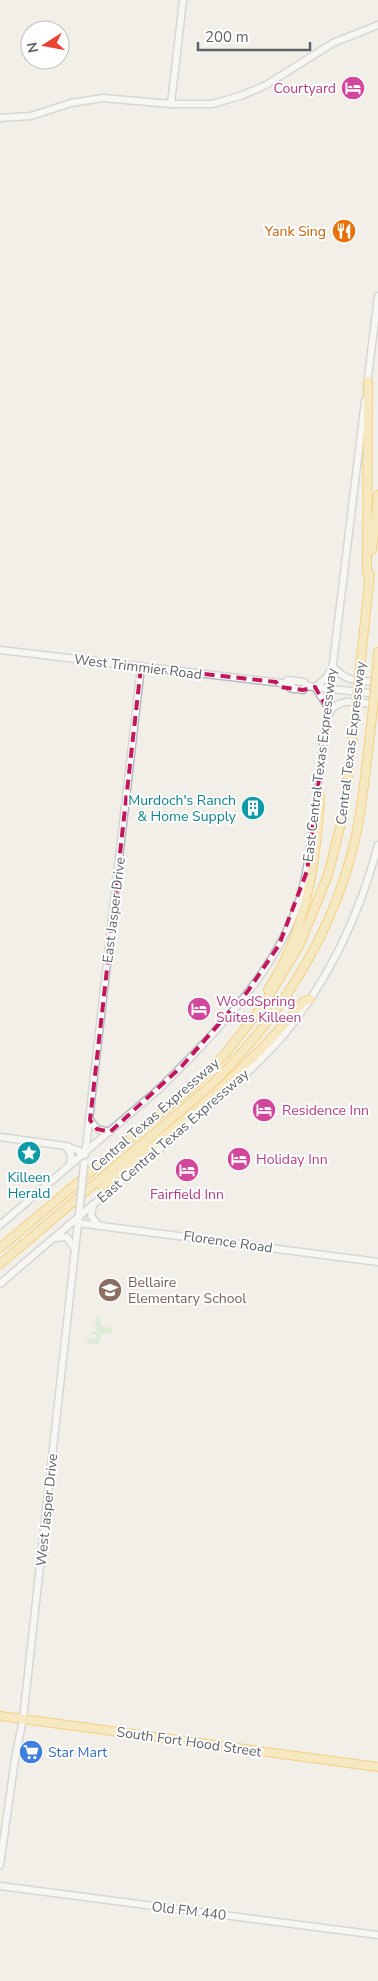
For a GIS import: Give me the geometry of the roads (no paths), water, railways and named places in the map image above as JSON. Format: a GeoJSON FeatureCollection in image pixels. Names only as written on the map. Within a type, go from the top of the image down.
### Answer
{"type":"FeatureCollection","features":[{"type":"Feature","properties":{"kind":"highway"},"geometry":{"type":"LineString","coordinates":[[368,381],[369,578]]}},
{"type":"Feature","properties":{"kind":"highway","name":"Central Texas Expressway"},"geometry":{"type":"LineString","coordinates":[[0,1248],[179,1098],[225,1054],[276,987],[299,946],[328,875],[344,811],[378,495]]}},
{"type":"Feature","properties":{"kind":"highway","name":"Central Texas Expressway"},"geometry":{"type":"LineString","coordinates":[[0,1264],[209,1087],[240,1056],[276,1012],[304,968],[319,939],[346,872],[364,790],[378,652]]}},
{"type":"Feature","properties":{"kind":"highway"},"geometry":{"type":"LineString","coordinates":[[246,1028],[250,1016],[283,962],[306,901],[314,870],[318,839],[320,797],[318,791]]}},
{"type":"Feature","properties":{"kind":"highway"},"geometry":{"type":"LineString","coordinates":[[92,1187],[101,1186],[238,1074],[264,1049],[303,1002],[310,999]]}},
{"type":"Feature","properties":{"kind":"highway","name":"South Fort Hood Street"},"geometry":{"type":"LineString","coordinates":[[0,1716],[378,1767]]}},
{"type":"Feature","properties":{"kind":"street"},"geometry":{"type":"LineString","coordinates":[[171,104],[183,0]]}},
{"type":"Feature","properties":{"kind":"street"},"geometry":{"type":"LineString","coordinates":[[0,118],[25,117],[72,103],[103,98],[171,104],[211,104],[266,86],[333,43],[378,25]]}},
{"type":"Feature","properties":{"kind":"street","name":"East Central Texas Expressway"},"geometry":{"type":"LineString","coordinates":[[0,1225],[110,1132],[182,1066],[236,1006],[268,964],[289,926],[301,894],[310,851],[378,296]]}},
{"type":"Feature","properties":{"kind":"street","name":"West Trimmier Road"},"geometry":{"type":"LineString","coordinates":[[0,650],[276,682],[281,680],[304,682],[307,686],[378,694]]}},
{"type":"Feature","properties":{"kind":"street"},"geometry":{"type":"LineString","coordinates":[[328,710],[324,699],[315,687],[326,678],[333,666],[342,677],[378,682]]}},
{"type":"Feature","properties":{"kind":"street","name":"East Jasper Drive"},"geometry":{"type":"LineString","coordinates":[[85,1153],[141,667]]}},
{"type":"Feature","properties":{"kind":"street","name":"West Trimmier Road"},"geometry":{"type":"LineString","coordinates":[[276,682],[280,687],[293,689],[303,690],[307,686]]}},
{"type":"Feature","properties":{"kind":"street"},"geometry":{"type":"LineString","coordinates":[[327,719],[331,710],[341,703],[378,704]]}},
{"type":"Feature","properties":{"kind":"street","name":"East Central Texas Expressway"},"geometry":{"type":"LineString","coordinates":[[0,1284],[54,1238],[79,1220],[93,1205],[229,1091],[283,1036],[310,999],[343,941],[365,890],[378,845]]}},
{"type":"Feature","properties":{"kind":"street"},"geometry":{"type":"LineString","coordinates":[[90,1120],[97,1129],[110,1132]]}},
{"type":"Feature","properties":{"kind":"street"},"geometry":{"type":"LineString","coordinates":[[0,1137],[66,1146],[85,1153]]}},
{"type":"Feature","properties":{"kind":"street"},"geometry":{"type":"LineString","coordinates":[[66,1146],[72,1155],[70,1166]]}},
{"type":"Feature","properties":{"kind":"street","name":"West Jasper Drive"},"geometry":{"type":"LineString","coordinates":[[0,1865],[15,1759],[23,1719],[85,1153]]}},
{"type":"Feature","properties":{"kind":"street"},"geometry":{"type":"LineString","coordinates":[[93,1205],[91,1216],[98,1225]]}},
{"type":"Feature","properties":{"kind":"street","name":"Florence Road"},"geometry":{"type":"LineString","coordinates":[[79,1220],[98,1225],[378,1262]]}},
{"type":"Feature","properties":{"kind":"street"},"geometry":{"type":"LineString","coordinates":[[54,1238],[67,1237],[75,1251]]}},
{"type":"Feature","properties":{"kind":"street","name":"Old FM 440"},"geometry":{"type":"LineString","coordinates":[[0,1886],[378,1935]]}},
{"type":"Feature","properties":{"kind":"place","name":"Courtyard"},"geometry":{"type":"Point","coordinates":[353,88]}},
{"type":"Feature","properties":{"kind":"place","name":"Yank Sing"},"geometry":{"type":"Point","coordinates":[344,231]}},
{"type":"Feature","properties":{"kind":"place","name":"Murdoch's Ranch & Home Supply"},"geometry":{"type":"Point","coordinates":[253,808]}},
{"type":"Feature","properties":{"kind":"place","name":"WoodSpring Suites Killeen"},"geometry":{"type":"Point","coordinates":[199,1009]}},
{"type":"Feature","properties":{"kind":"place","name":"Residence Inn"},"geometry":{"type":"Point","coordinates":[264,1110]}},
{"type":"Feature","properties":{"kind":"place","name":"Killeen Herald"},"geometry":{"type":"Point","coordinates":[29,1153]}},
{"type":"Feature","properties":{"kind":"place","name":"Holiday Inn"},"geometry":{"type":"Point","coordinates":[239,1159]}},
{"type":"Feature","properties":{"kind":"place","name":"Fairfield Inn"},"geometry":{"type":"Point","coordinates":[187,1170]}},
{"type":"Feature","properties":{"kind":"place","name":"Bellaire Elementary School"},"geometry":{"type":"Point","coordinates":[110,1290]}},
{"type":"Feature","properties":{"kind":"place","name":"Star Mart"},"geometry":{"type":"Point","coordinates":[31,1752]}}]}
